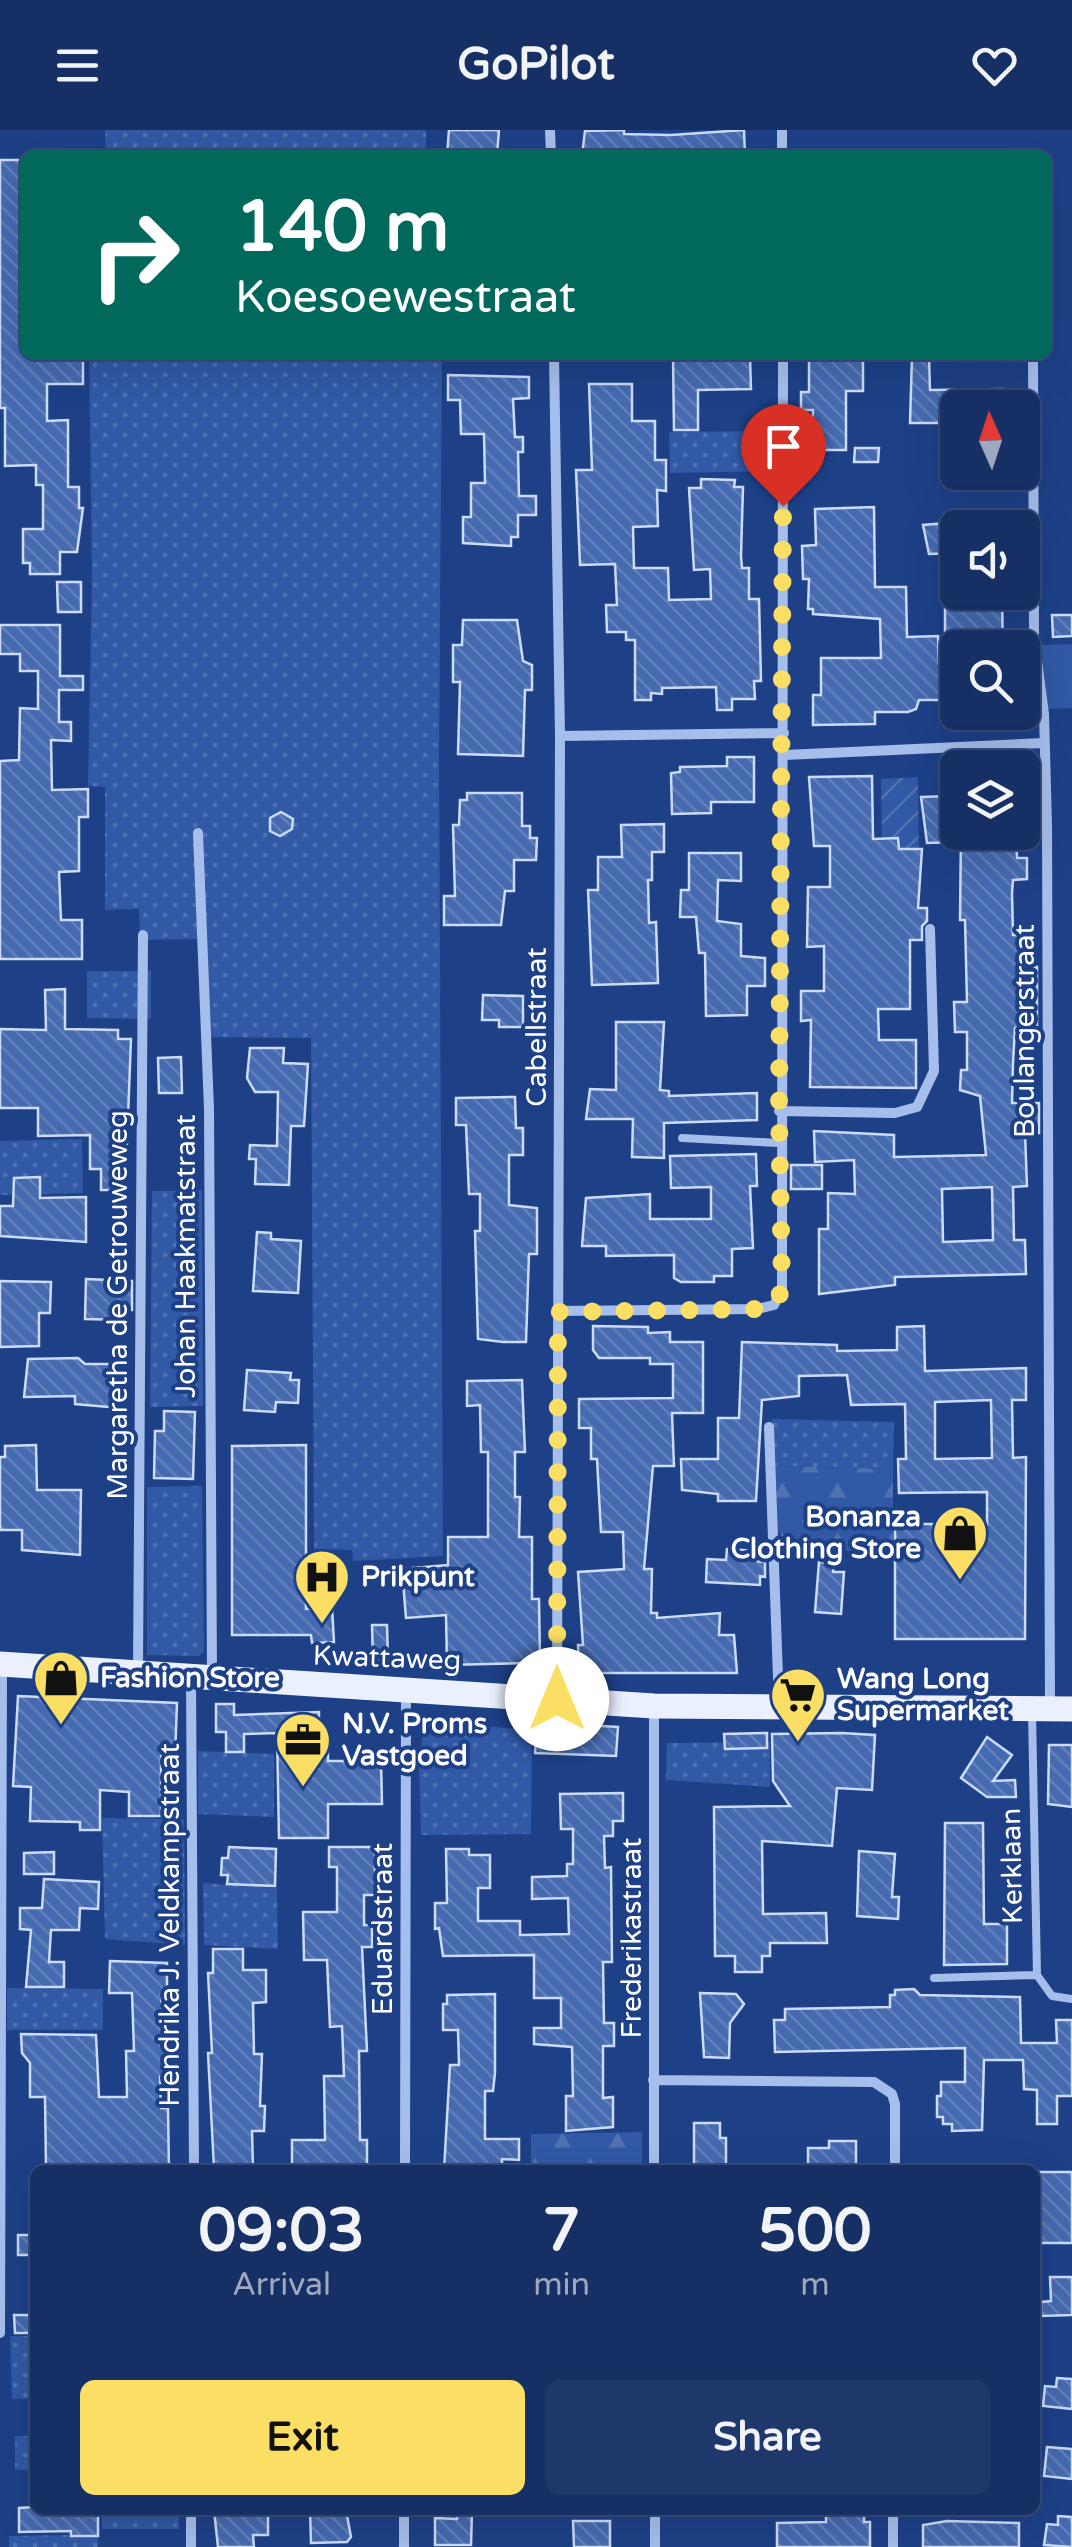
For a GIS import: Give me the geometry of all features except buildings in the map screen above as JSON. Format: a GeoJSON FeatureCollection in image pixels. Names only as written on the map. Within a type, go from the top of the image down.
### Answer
{"type":"FeatureCollection","features":[{"type":"Feature","properties":{"kind":"main road","name":"Kwattaweg"},"geometry":{"type":"LineString","coordinates":[[1,1664],[654,1706],[1052,1709]]}},
{"type":"Feature","properties":{"kind":"street","name":"Cabellstraat"},"geometry":{"type":"LineString","coordinates":[[554,360],[560,736],[557,1699]]}},
{"type":"Feature","properties":{"kind":"street"},"geometry":{"type":"LineString","coordinates":[[558,1312],[774,1305],[782,1290],[779,1111],[785,755],[783,360]]}},
{"type":"Feature","properties":{"kind":"street","name":"Boulangerstraat"},"geometry":{"type":"LineString","coordinates":[[1033,360],[1034,636],[1043,743],[1052,1709]]}},
{"type":"Feature","properties":{"kind":"street"},"geometry":{"type":"LineString","coordinates":[[560,736],[784,734]]}},
{"type":"Feature","properties":{"kind":"street"},"geometry":{"type":"LineString","coordinates":[[785,755],[1043,743]]}},
{"type":"Feature","properties":{"kind":"street","name":"Johan Haakmatstraat"},"geometry":{"type":"LineString","coordinates":[[198,833],[209,1109],[202,1679]]}},
{"type":"Feature","properties":{"kind":"street"},"geometry":{"type":"LineString","coordinates":[[779,1111],[895,1113],[917,1106],[934,1071],[930,929]]}},
{"type":"Feature","properties":{"kind":"street","name":"Margaretha de Getrouweweg"},"geometry":{"type":"LineString","coordinates":[[138,1675],[143,936]]}},
{"type":"Feature","properties":{"kind":"street"},"geometry":{"type":"LineString","coordinates":[[769,1427],[779,1706]]}},
{"type":"Feature","properties":{"kind":"street"},"geometry":{"type":"LineString","coordinates":[[0,2333],[1,1664]]}},
{"type":"Feature","properties":{"kind":"street","name":"Hendrika J. Veldkampstraat"},"geometry":{"type":"LineString","coordinates":[[194,2165],[202,1679]]}},
{"type":"Feature","properties":{"kind":"street","name":"Eduardstraat"},"geometry":{"type":"LineString","coordinates":[[405,2165],[406,1688]]}},
{"type":"Feature","properties":{"kind":"street","name":"Frederikastraat"},"geometry":{"type":"LineString","coordinates":[[654,1706],[654,2165]]}},
{"type":"Feature","properties":{"kind":"street"},"geometry":{"type":"LineString","coordinates":[[653,2080],[874,2082],[892,2094],[896,2104],[895,2165]]}},
{"type":"Feature","properties":{"kind":"street"},"geometry":{"type":"LineString","coordinates":[[191,2515],[191,2547]]}},
{"type":"Feature","properties":{"kind":"street"},"geometry":{"type":"LineString","coordinates":[[404,2515],[404,2547]]}},
{"type":"Feature","properties":{"kind":"street"},"geometry":{"type":"LineString","coordinates":[[655,2515],[655,2547]]}},
{"type":"Feature","properties":{"kind":"street"},"geometry":{"type":"LineString","coordinates":[[893,2515],[893,2547]]}},
{"type":"Feature","properties":{"kind":"lane"},"geometry":{"type":"LineString","coordinates":[[682,1138],[780,1142]]}},
{"type":"Feature","properties":{"kind":"lane","name":"Kerklaan"},"geometry":{"type":"LineString","coordinates":[[1037,1975],[1052,1709]]}},
{"type":"Feature","properties":{"kind":"lane"},"geometry":{"type":"LineString","coordinates":[[934,1978],[1037,1975],[1052,1996],[1072,1999]]}},
{"type":"Feature","properties":{"kind":"green space"},"geometry":{"type":"Polygon","coordinates":[[[105,130],[426,130],[426,150],[106,150],[105,130]]]}},
{"type":"Feature","properties":{"kind":"green space"},"geometry":{"type":"Polygon","coordinates":[[[89,360],[442,360],[439,757],[443,1556],[353,1561],[352,1550],[314,1549],[311,1038],[201,1037],[200,939],[140,940],[139,909],[105,910],[105,787],[88,786],[92,572],[89,360]]]}},
{"type":"Feature","properties":{"kind":"green space"},"geometry":{"type":"Polygon","coordinates":[[[776,431],[777,471],[670,473],[669,432],[776,431]]]}},
{"type":"Feature","properties":{"kind":"green space"},"geometry":{"type":"Polygon","coordinates":[[[1072,644],[1072,708],[1048,709],[1041,645],[1072,644]]]}},
{"type":"Feature","properties":{"kind":"green space"},"geometry":{"type":"Polygon","coordinates":[[[918,777],[919,855],[882,855],[881,779],[918,777]]]}},
{"type":"Feature","properties":{"kind":"green space"},"geometry":{"type":"Polygon","coordinates":[[[87,971],[151,971],[151,1019],[87,1018],[87,971]]]}},
{"type":"Feature","properties":{"kind":"green space"},"geometry":{"type":"Polygon","coordinates":[[[82,1139],[83,1193],[0,1195],[0,1141],[82,1139]]]}},
{"type":"Feature","properties":{"kind":"green space"},"geometry":{"type":"Polygon","coordinates":[[[202,1190],[203,1406],[150,1407],[152,1191],[202,1190]]]}},
{"type":"Feature","properties":{"kind":"green space"},"geometry":{"type":"Polygon","coordinates":[[[772,1419],[894,1422],[893,1469],[773,1466],[772,1419]]]}},
{"type":"Feature","properties":{"kind":"green space"},"geometry":{"type":"Polygon","coordinates":[[[773,1466],[893,1469],[893,1551],[792,1551],[776,1529],[773,1466]]]}},
{"type":"Feature","properties":{"kind":"green space"},"geometry":{"type":"Polygon","coordinates":[[[202,1486],[204,1652],[199,1656],[147,1655],[147,1487],[202,1486]]]}},
{"type":"Feature","properties":{"kind":"green space"},"geometry":{"type":"Polygon","coordinates":[[[424,1721],[532,1730],[531,1834],[421,1835],[419,1766],[424,1721]]]}},
{"type":"Feature","properties":{"kind":"green space"},"geometry":{"type":"Polygon","coordinates":[[[770,1742],[770,1787],[666,1780],[667,1743],[770,1742]]]}},
{"type":"Feature","properties":{"kind":"green space"},"geometry":{"type":"Polygon","coordinates":[[[198,1751],[274,1754],[274,1817],[198,1814],[198,1751]]]}},
{"type":"Feature","properties":{"kind":"green space"},"geometry":{"type":"Polygon","coordinates":[[[102,1818],[184,1819],[185,1945],[105,1939],[102,1818]]]}},
{"type":"Feature","properties":{"kind":"green space"},"geometry":{"type":"Polygon","coordinates":[[[203,1883],[277,1888],[278,1949],[204,1945],[203,1883]]]}},
{"type":"Feature","properties":{"kind":"green space"},"geometry":{"type":"Polygon","coordinates":[[[7,1988],[103,1989],[103,2030],[7,2030],[7,1988]]]}},
{"type":"Feature","properties":{"kind":"green space"},"geometry":{"type":"Polygon","coordinates":[[[642,2132],[642,2165],[531,2165],[531,2134],[642,2132]]]}},
{"type":"Feature","properties":{"kind":"green space"},"geometry":{"type":"Polygon","coordinates":[[[10,2336],[30,2336],[30,2399],[12,2399],[10,2336]]]}},
{"type":"Feature","properties":{"kind":"green space"},"geometry":{"type":"Polygon","coordinates":[[[15,2436],[30,2436],[30,2470],[15,2470],[15,2436]]]}},
{"type":"Feature","properties":{"kind":"green space"},"geometry":{"type":"Polygon","coordinates":[[[102,2515],[179,2515],[179,2529],[102,2529],[102,2515]]]}},
{"type":"Feature","properties":{"kind":"green space"},"geometry":{"type":"Polygon","coordinates":[[[9,2536],[98,2537],[98,2547],[9,2547],[9,2536]]]}},
{"type":"Feature","properties":{"kind":"place","name":"Bonanza Clothing Store"},"geometry":{"type":"Point","coordinates":[960,1582]}},
{"type":"Feature","properties":{"kind":"place","name":"Prikpunt"},"geometry":{"type":"Point","coordinates":[322,1626]}},
{"type":"Feature","properties":{"kind":"place","name":"Fashion Store"},"geometry":{"type":"Point","coordinates":[61,1727]}},
{"type":"Feature","properties":{"kind":"place","name":"Wang Long Supermarket"},"geometry":{"type":"Point","coordinates":[798,1744]}},
{"type":"Feature","properties":{"kind":"place","name":"N.V. Proms Vastgoed"},"geometry":{"type":"Point","coordinates":[303,1789]}},
{"type":"Feature","properties":{"kind":"route"},"geometry":{"type":"LineString","coordinates":[[557,1699],[558,1312],[757,1309],[774,1305],[782,1290],[779,1111],[785,755],[783,506]]}}]}
